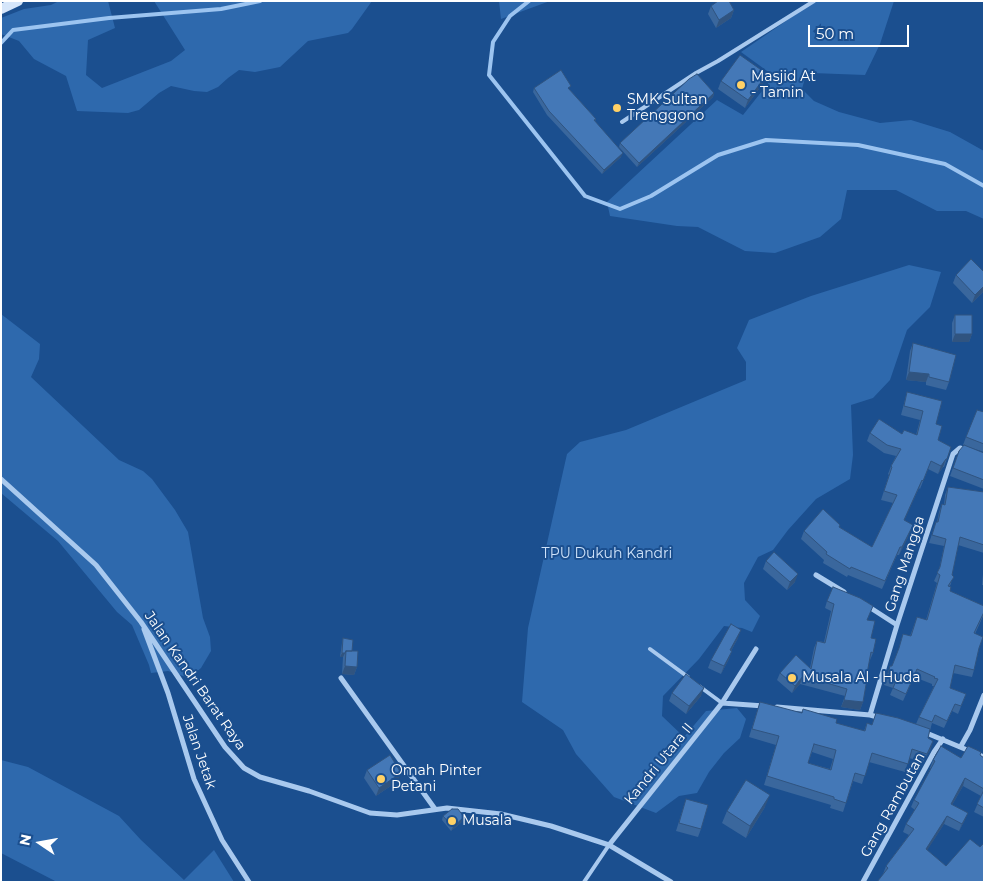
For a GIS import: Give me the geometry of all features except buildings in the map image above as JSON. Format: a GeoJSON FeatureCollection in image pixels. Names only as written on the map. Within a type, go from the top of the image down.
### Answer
{"type":"FeatureCollection","features":[{"type":"Feature","properties":{"kind":"main road"},"geometry":{"type":"LineString","coordinates":[[1,8],[18,1]]}},
{"type":"Feature","properties":{"kind":"street","name":"Gang Mangga"},"geometry":{"type":"LineString","coordinates":[[870,715],[897,625],[953,454],[960,448],[976,454]]}},
{"type":"Feature","properties":{"kind":"street","name":"Jalan Kandri Barat Raya"},"geometry":{"type":"LineString","coordinates":[[1,479],[96,566],[141,622],[225,747],[244,768],[260,778],[309,791],[370,813],[397,815],[447,808],[501,814],[551,826],[609,845],[671,882]]}},
{"type":"Feature","properties":{"kind":"street"},"geometry":{"type":"LineString","coordinates":[[816,575],[849,595]]}},
{"type":"Feature","properties":{"kind":"street"},"geometry":{"type":"LineString","coordinates":[[857,600],[897,625]]}},
{"type":"Feature","properties":{"kind":"street","name":"Jalan Jetak"},"geometry":{"type":"LineString","coordinates":[[141,622],[168,693],[194,779],[222,840],[249,882]]}},
{"type":"Feature","properties":{"kind":"street","name":"Kandri Utara II"},"geometry":{"type":"LineString","coordinates":[[609,845],[722,704],[756,649]]}},
{"type":"Feature","properties":{"kind":"street"},"geometry":{"type":"LineString","coordinates":[[341,678],[435,809]]}},
{"type":"Feature","properties":{"kind":"street"},"geometry":{"type":"LineString","coordinates":[[961,746],[970,730],[984,695]]}},
{"type":"Feature","properties":{"kind":"street"},"geometry":{"type":"LineString","coordinates":[[722,704],[729,703],[870,715],[887,719]]}},
{"type":"Feature","properties":{"kind":"street"},"geometry":{"type":"LineString","coordinates":[[920,730],[984,757]]}},
{"type":"Feature","properties":{"kind":"street","name":"Gang Rambutan"},"geometry":{"type":"LineString","coordinates":[[863,882],[943,739]]}},
{"type":"Feature","properties":{"kind":"lane"},"geometry":{"type":"LineString","coordinates":[[622,122],[696,73],[718,62],[814,1]]}},
{"type":"Feature","properties":{"kind":"lane"},"geometry":{"type":"LineString","coordinates":[[650,649],[722,704]]}},
{"type":"Feature","properties":{"kind":"lane"},"geometry":{"type":"LineString","coordinates":[[584,882],[609,845]]}},
{"type":"Feature","properties":{"kind":"green space"},"geometry":{"type":"Polygon","coordinates":[[[59,1],[108,1],[115,28],[88,40],[86,75],[102,88],[171,61],[185,50],[154,1],[372,1],[348,33],[308,41],[280,67],[255,72],[239,70],[218,87],[207,92],[171,86],[159,93],[139,110],[128,113],[77,111],[66,76],[34,59],[19,41],[1,34],[1,18],[24,9],[51,5],[59,1]]]}},
{"type":"Feature","properties":{"kind":"green space"},"geometry":{"type":"Polygon","coordinates":[[[499,1],[550,1],[501,19],[499,1]]]}},
{"type":"Feature","properties":{"kind":"green space"},"geometry":{"type":"Polygon","coordinates":[[[815,1],[894,1],[880,44],[865,75],[812,73],[805,78],[802,89],[814,101],[839,112],[880,123],[911,120],[950,132],[984,151],[984,219],[966,211],[937,211],[896,190],[847,190],[841,219],[820,237],[775,253],[745,251],[698,227],[677,226],[610,216],[607,202],[717,100],[743,115],[774,76],[741,52],[815,1]]]}},
{"type":"Feature","properties":{"kind":"green space","name":"TPU Dukuh Kandri"},"geometry":{"type":"Polygon","coordinates":[[[909,265],[941,272],[930,307],[907,330],[890,380],[873,398],[851,405],[853,455],[850,479],[816,499],[773,550],[758,557],[744,583],[745,600],[760,616],[752,632],[742,628],[724,626],[699,659],[663,696],[662,716],[684,737],[706,711],[737,708],[746,719],[740,738],[724,753],[709,772],[697,793],[679,796],[656,813],[614,797],[576,754],[563,730],[522,702],[528,628],[567,454],[580,442],[626,430],[746,380],[746,362],[737,348],[749,320],[811,296],[909,265]]]}},
{"type":"Feature","properties":{"kind":"green space"},"geometry":{"type":"Polygon","coordinates":[[[1,314],[40,344],[39,359],[31,377],[119,460],[143,471],[152,479],[175,510],[188,532],[203,618],[210,637],[211,651],[201,668],[189,678],[168,671],[151,673],[132,625],[117,612],[58,541],[1,493],[1,314]]]}},
{"type":"Feature","properties":{"kind":"green space"},"geometry":{"type":"Polygon","coordinates":[[[1,760],[28,767],[119,816],[141,840],[184,880],[214,850],[234,882],[57,882],[1,853],[1,760]]]}},
{"type":"Feature","properties":{"kind":"waterway"},"geometry":{"type":"LineString","coordinates":[[1,43],[13,30],[109,18],[221,9],[260,1]]}},
{"type":"Feature","properties":{"kind":"waterway"},"geometry":{"type":"LineString","coordinates":[[529,1],[510,16],[493,42],[489,75],[585,196],[620,209],[651,196],[718,155],[766,140],[858,145],[945,164],[984,186]]}},
{"type":"Feature","properties":{"kind":"place","name":"Masjid At - Tamin"},"geometry":{"type":"Point","coordinates":[741,85]}},
{"type":"Feature","properties":{"kind":"place","name":"SMK Sultan Trenggono"},"geometry":{"type":"Point","coordinates":[617,108]}},
{"type":"Feature","properties":{"kind":"place","name":"Musala Al - Huda"},"geometry":{"type":"Point","coordinates":[792,678]}},
{"type":"Feature","properties":{"kind":"place","name":"Omah Pinter Petani"},"geometry":{"type":"Point","coordinates":[381,779]}},
{"type":"Feature","properties":{"kind":"place","name":"Musala"},"geometry":{"type":"Point","coordinates":[452,821]}}]}
